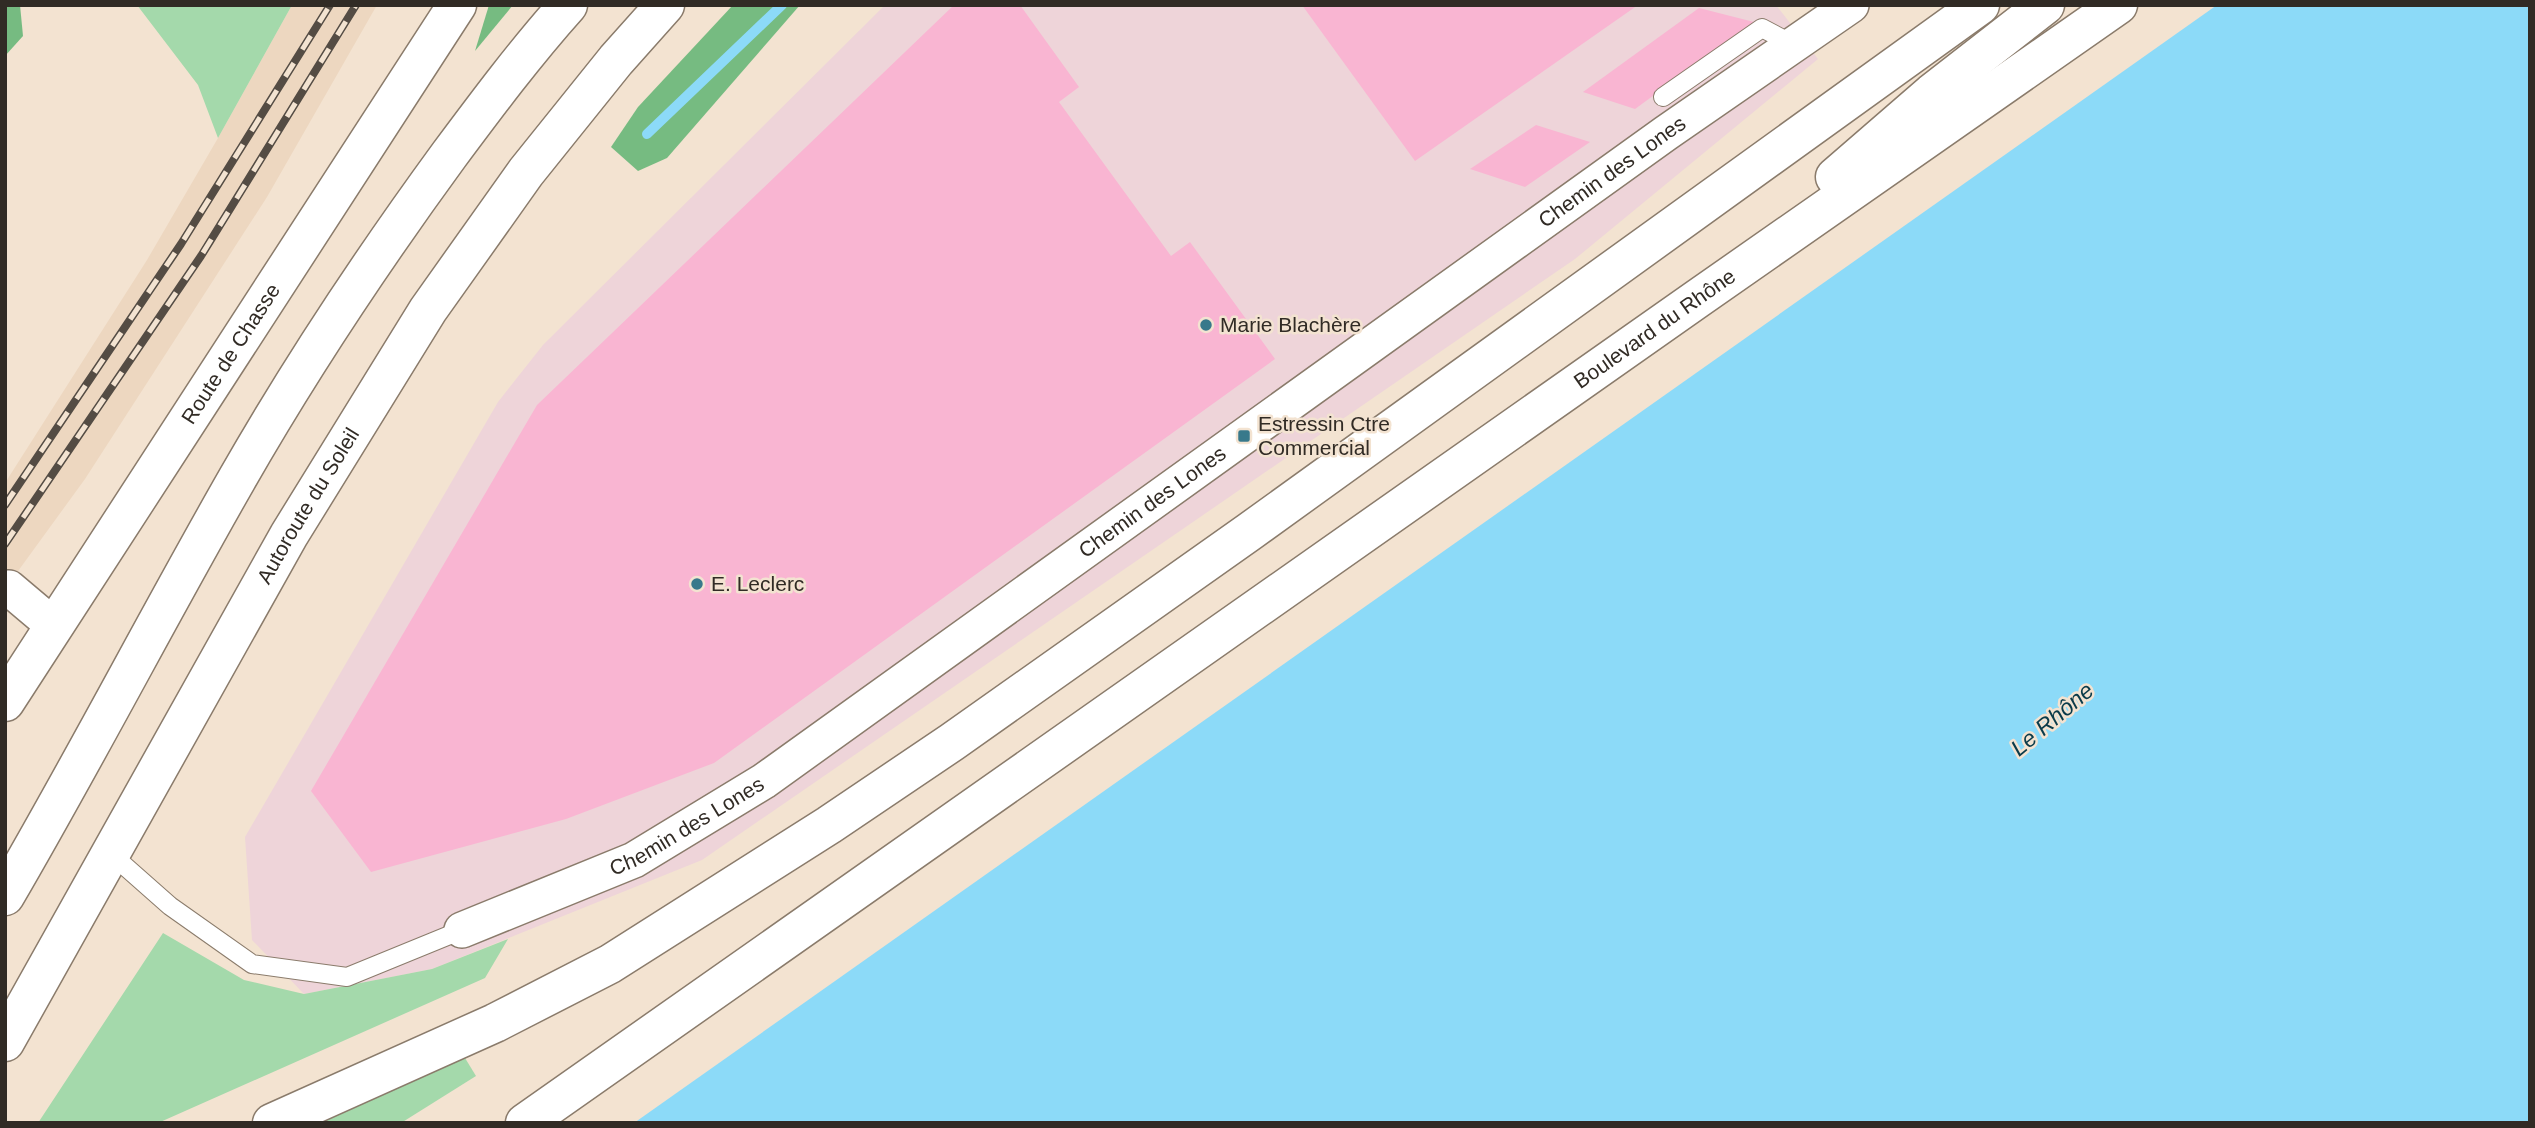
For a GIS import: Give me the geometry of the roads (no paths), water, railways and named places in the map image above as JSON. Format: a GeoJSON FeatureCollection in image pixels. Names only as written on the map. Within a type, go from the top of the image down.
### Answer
{"type":"FeatureCollection","features":[{"type":"Feature","properties":{"kind":"main road","name":"Route de Chasse"},"geometry":{"type":"LineString","coordinates":[[5,702],[457,5]]}},
{"type":"Feature","properties":{"kind":"main road"},"geometry":{"type":"LineString","coordinates":[[5,896],[52,816],[238,478],[335,320],[408,211],[477,117],[568,5]]}},
{"type":"Feature","properties":{"kind":"main road","name":"Autoroute du Soleil"},"geometry":{"type":"LineString","coordinates":[[5,1042],[289,535],[428,310],[526,172],[616,60],[665,5]]}},
{"type":"Feature","properties":{"kind":"main road"},"geometry":{"type":"LineString","coordinates":[[272,1123],[495,1023],[610,964],[829,825],[952,742],[1249,532],[1980,5]]}},
{"type":"Feature","properties":{"kind":"main road"},"geometry":{"type":"LineString","coordinates":[[1697,299],[1932,93],[2045,5]]}},
{"type":"Feature","properties":{"kind":"main road","name":"Boulevard du Rhône"},"geometry":{"type":"LineString","coordinates":[[525,1123],[2118,5]]}},
{"type":"Feature","properties":{"kind":"street","name":"Chemin des Lones"},"geometry":{"type":"LineString","coordinates":[[462,930],[634,860],[764,781],[1666,133],[1851,5]]}},
{"type":"Feature","properties":{"kind":"street"},"geometry":{"type":"LineString","coordinates":[[9,588],[54,626]]}},
{"type":"Feature","properties":{"kind":"lane"},"geometry":{"type":"LineString","coordinates":[[1662,97],[1762,28],[1794,44]]}},
{"type":"Feature","properties":{"kind":"lane"},"geometry":{"type":"LineString","coordinates":[[110,853],[170,906],[252,964],[347,977],[462,930]]}},
{"type":"Feature","properties":{"kind":"water","name":"Le Rhône"},"geometry":{"type":"Polygon","coordinates":[[[2217,5],[2530,5],[2530,1123],[634,1123],[2217,5]]]}},
{"type":"Feature","properties":{"kind":"waterway"},"geometry":{"type":"LineString","coordinates":[[647,134],[782,5]]}},
{"type":"Feature","properties":{"kind":"railway"},"geometry":{"type":"LineString","coordinates":[[5,505],[181,244],[330,5]]}},
{"type":"Feature","properties":{"kind":"railway"},"geometry":{"type":"LineString","coordinates":[[5,544],[201,256],[356,5]]}},
{"type":"Feature","properties":{"kind":"place","name":"Marie Blachère"},"geometry":{"type":"Point","coordinates":[1206,325]}},
{"type":"Feature","properties":{"kind":"place","name":"Estressin Ctre Commercial"},"geometry":{"type":"Point","coordinates":[1244,436]}},
{"type":"Feature","properties":{"kind":"place","name":"E. Leclerc"},"geometry":{"type":"Point","coordinates":[697,584]}}]}
